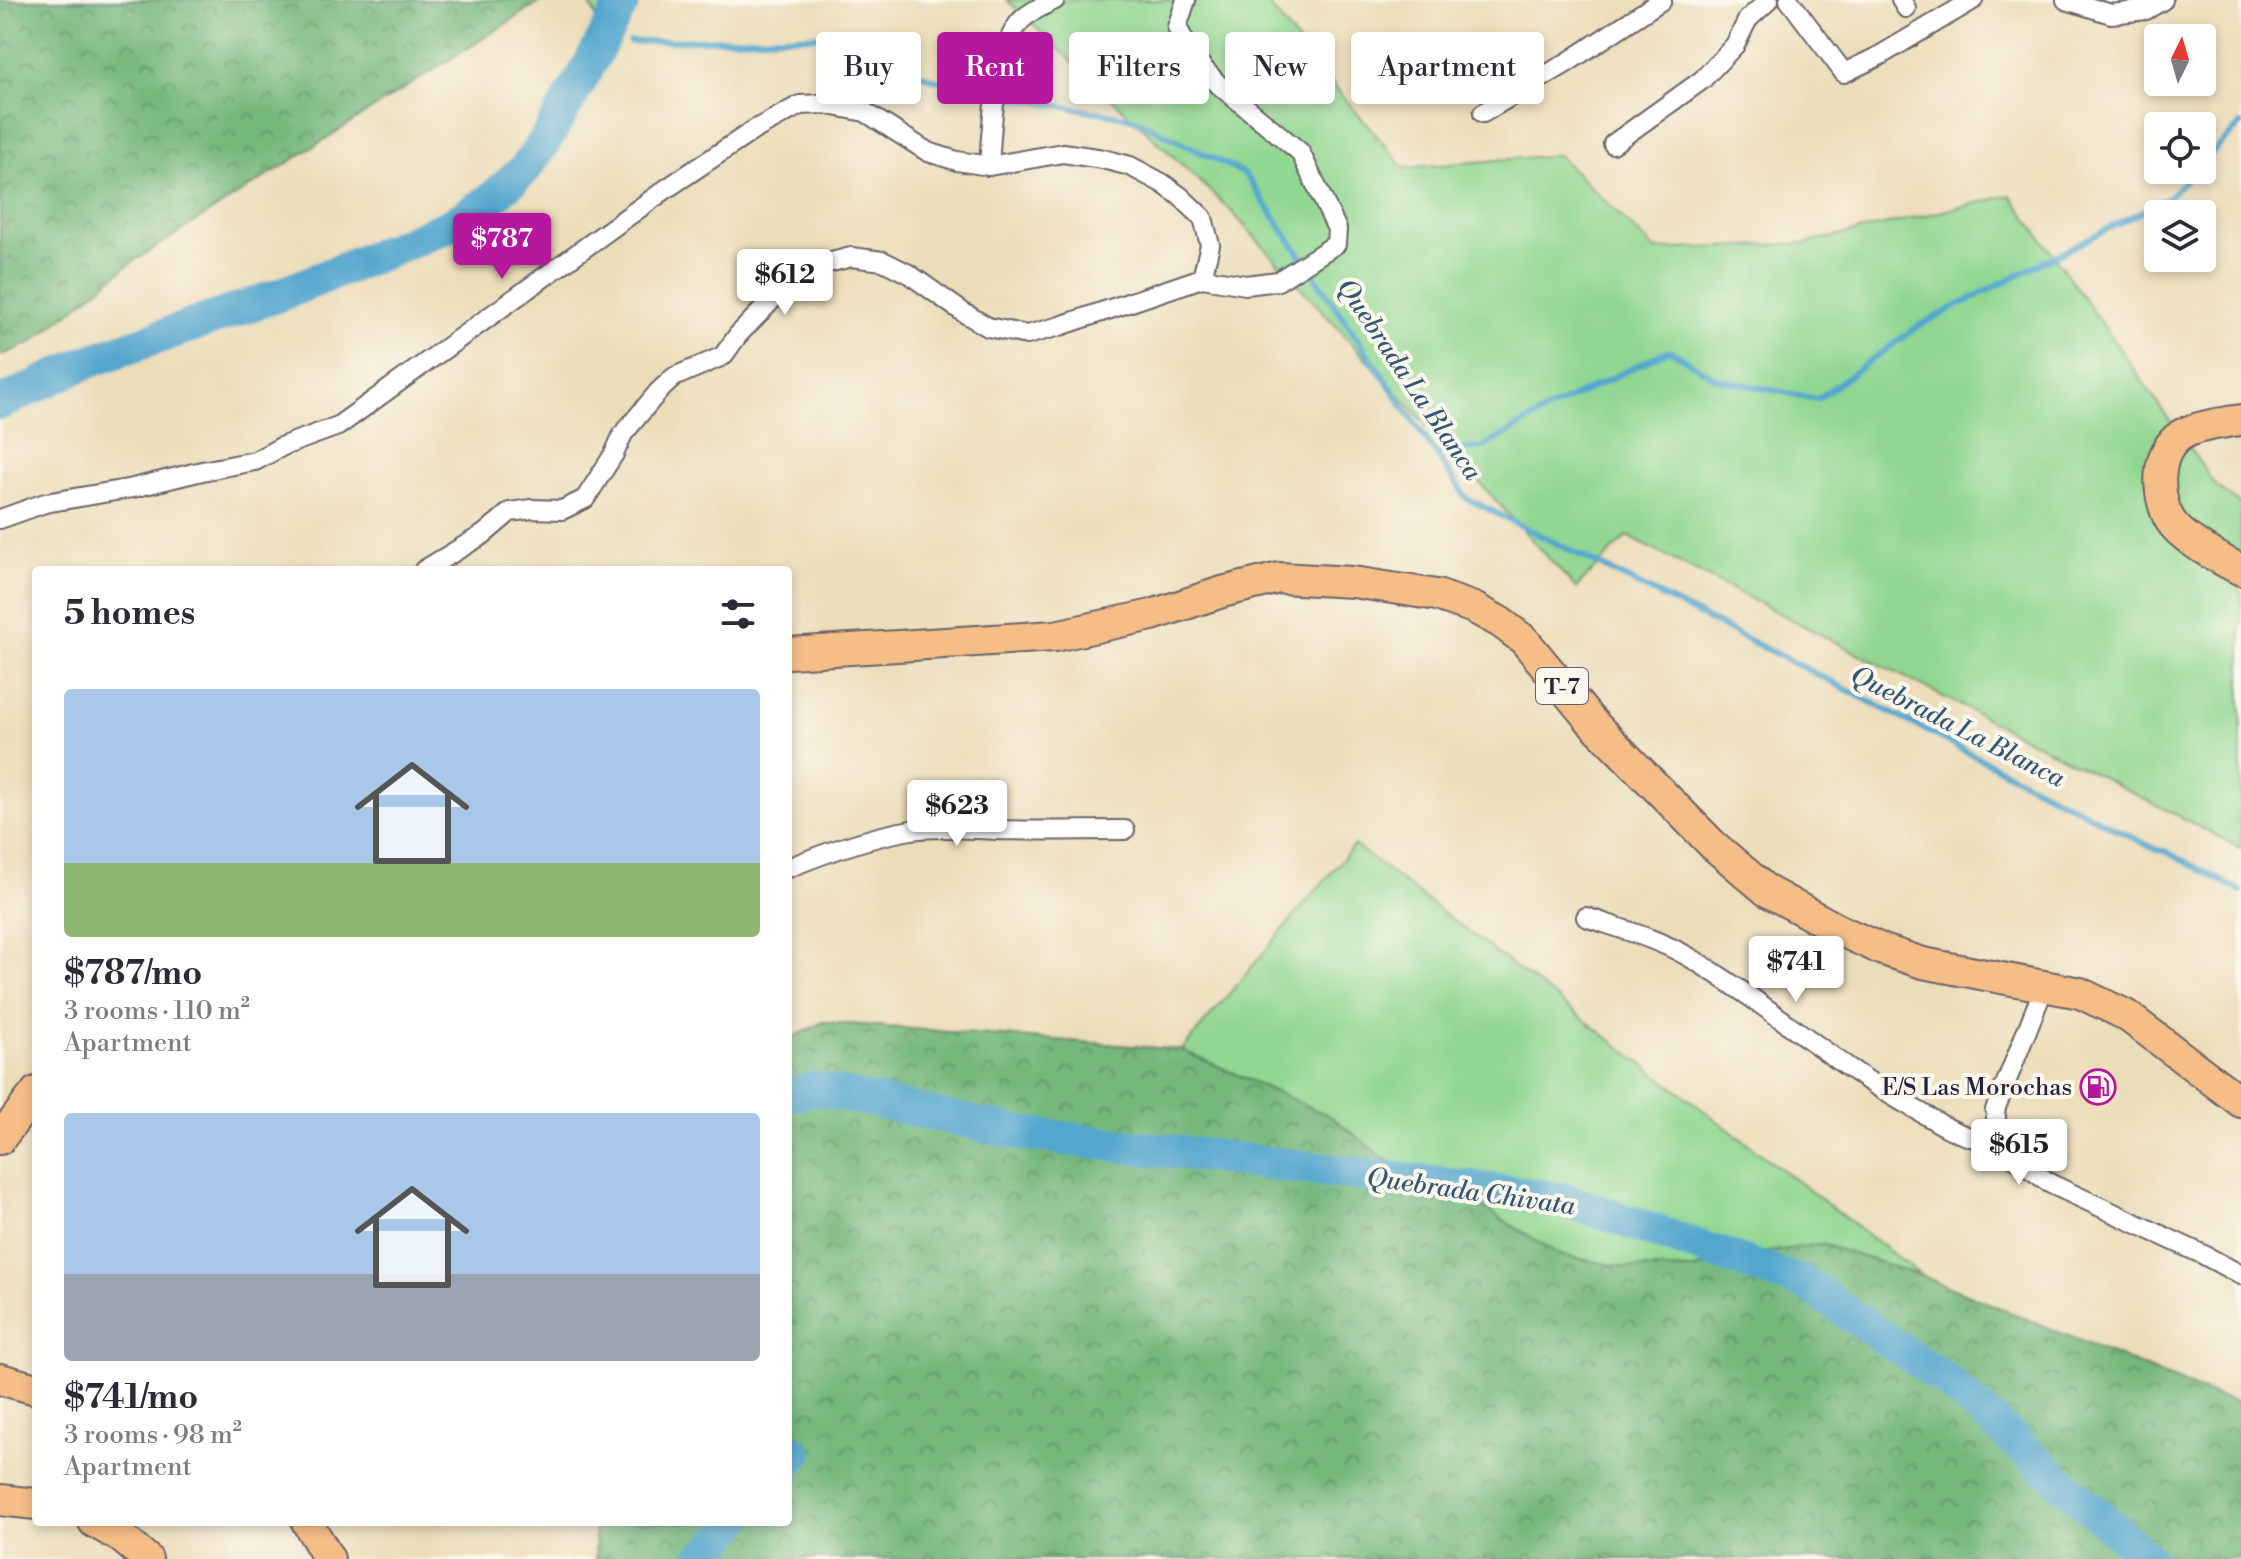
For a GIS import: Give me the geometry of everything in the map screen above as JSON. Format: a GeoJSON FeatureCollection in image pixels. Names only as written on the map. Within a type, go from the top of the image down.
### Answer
{"type":"FeatureCollection","features":[{"type":"Feature","properties":{"kind":"main road"},"geometry":{"type":"LineString","coordinates":[[2241,420],[2181,435],[2164,454],[2160,471],[2161,498],[2171,522],[2197,544],[2241,570]]}},
{"type":"Feature","properties":{"kind":"main road","name":"T-7"},"geometry":{"type":"LineString","coordinates":[[792,653],[1055,636],[1152,615],[1222,592],[1279,578],[1353,582],[1437,595],[1487,615],[1524,640],[1591,721],[1713,845],[1767,891],[1883,950],[1923,963],[2080,993],[2126,1015],[2241,1102]]}},
{"type":"Feature","properties":{"kind":"main road"},"geometry":{"type":"LineString","coordinates":[[0,1139],[32,1097]]}},
{"type":"Feature","properties":{"kind":"main road"},"geometry":{"type":"LineString","coordinates":[[0,1379],[32,1388]]}},
{"type":"Feature","properties":{"kind":"main road"},"geometry":{"type":"LineString","coordinates":[[0,1500],[32,1504]]}},
{"type":"Feature","properties":{"kind":"main road"},"geometry":{"type":"LineString","coordinates":[[101,1526],[122,1538],[147,1559]]}},
{"type":"Feature","properties":{"kind":"main road"},"geometry":{"type":"LineString","coordinates":[[309,1526],[329,1559]]}},
{"type":"Feature","properties":{"kind":"street"},"geometry":{"type":"LineString","coordinates":[[989,166],[1003,53],[1020,21],[1055,0]]}},
{"type":"Feature","properties":{"kind":"street"},"geometry":{"type":"LineString","coordinates":[[431,566],[484,534],[510,512],[562,510],[585,499],[623,434],[658,392],[674,377],[723,356],[738,335],[775,297],[824,264],[851,257],[883,261],[909,274],[988,327],[1027,335],[1202,278],[1246,285],[1278,281],[1336,244],[1337,229],[1300,152],[1219,85],[1193,57],[1177,27],[1186,0]]}},
{"type":"Feature","properties":{"kind":"street"},"geometry":{"type":"LineString","coordinates":[[1483,113],[1662,0]]}},
{"type":"Feature","properties":{"kind":"street"},"geometry":{"type":"LineString","coordinates":[[1613,144],[1702,80],[1735,45],[1748,19],[1769,0]]}},
{"type":"Feature","properties":{"kind":"street"},"geometry":{"type":"LineString","coordinates":[[1789,0],[1844,73],[1892,49],[1973,0]]}},
{"type":"Feature","properties":{"kind":"street"},"geometry":{"type":"LineString","coordinates":[[2066,0],[2111,14],[2146,10],[2163,0]]}},
{"type":"Feature","properties":{"kind":"street"},"geometry":{"type":"LineString","coordinates":[[0,519],[45,503],[133,488],[255,461],[283,446],[338,426],[666,189],[754,130],[800,105],[824,104],[865,112],[928,152],[957,161],[989,166],[1063,153],[1130,166],[1162,183],[1203,218],[1210,245],[1202,278]]}},
{"type":"Feature","properties":{"kind":"street"},"geometry":{"type":"LineString","coordinates":[[792,867],[843,848],[911,830],[950,826],[996,830],[1125,830]]}},
{"type":"Feature","properties":{"kind":"street"},"geometry":{"type":"LineString","coordinates":[[1586,917],[1689,957],[1771,1010],[1880,1090],[1951,1130],[1977,1139],[1998,1133]]}},
{"type":"Feature","properties":{"kind":"street"},"geometry":{"type":"LineString","coordinates":[[2045,985],[1995,1110],[1998,1133],[2005,1151],[2051,1184],[2241,1275]]}},
{"type":"Feature","properties":{"kind":"green space"},"geometry":{"type":"Polygon","coordinates":[[[0,0],[543,0],[131,263],[33,342],[0,356],[0,0]]]}},
{"type":"Feature","properties":{"kind":"green space"},"geometry":{"type":"Polygon","coordinates":[[[588,0],[640,0],[597,19],[588,0]]]}},
{"type":"Feature","properties":{"kind":"green space"},"geometry":{"type":"Polygon","coordinates":[[[1007,0],[1265,0],[1290,32],[1225,32],[1225,104],[1335,104],[1335,87],[1404,168],[1558,155],[1655,250],[1808,243],[2011,195],[2216,486],[2241,505],[2241,848],[1627,536],[1576,588],[1229,209],[1117,104],[1209,104],[1209,32],[1069,32],[1069,58],[1053,43],[1053,32],[1041,32],[1007,0]]]}},
{"type":"Feature","properties":{"kind":"green space"},"geometry":{"type":"Polygon","coordinates":[[[1354,845],[1922,1276],[2197,1389],[2241,1403],[2241,1559],[596,1559],[594,1526],[792,1526],[792,1038],[823,1022],[1182,1050],[1354,845]]]}},
{"type":"Feature","properties":{"kind":"green space"},"geometry":{"type":"Polygon","coordinates":[[[823,1022],[1182,1050],[1332,1117],[1385,1159],[1446,1186],[1563,1256],[1625,1267],[1691,1270],[1755,1254],[1822,1244],[1922,1276],[2197,1389],[2241,1403],[2241,1559],[596,1559],[594,1526],[792,1526],[792,1038],[823,1022]]]}},
{"type":"Feature","properties":{"kind":"waterway"},"geometry":{"type":"LineString","coordinates":[[0,403],[87,362],[282,294],[451,225],[491,199],[525,169],[545,141],[624,0]]}},
{"type":"Feature","properties":{"kind":"waterway","name":"Quebrada La Blanca"},"geometry":{"type":"LineString","coordinates":[[630,42],[825,36],[956,88],[1132,118],[1245,174],[1466,498],[2241,891]]}},
{"type":"Feature","properties":{"kind":"waterway"},"geometry":{"type":"LineString","coordinates":[[2216,149],[2241,124]]}},
{"type":"Feature","properties":{"kind":"waterway"},"geometry":{"type":"LineString","coordinates":[[1435,453],[1484,447],[1549,409],[1669,350],[1717,379],[1817,399],[1920,325],[2168,198],[2182,184]]}},
{"type":"Feature","properties":{"kind":"waterway","name":"Quebrada Chivata"},"geometry":{"type":"LineString","coordinates":[[792,1095],[815,1088],[1019,1133],[1563,1199],[1806,1284],[1948,1382],[2148,1559]]}},
{"type":"Feature","properties":{"kind":"waterway","name":"Quebrada Chivata"},"geometry":{"type":"LineString","coordinates":[[792,1451],[795,1453],[792,1456]]}},
{"type":"Feature","properties":{"kind":"waterway","name":"Quebrada Chivata"},"geometry":{"type":"LineString","coordinates":[[700,1559],[732,1526]]}},
{"type":"Feature","properties":{"kind":"place","name":"E/S Las Morochas"},"geometry":{"type":"Point","coordinates":[2098,1087]}}]}
